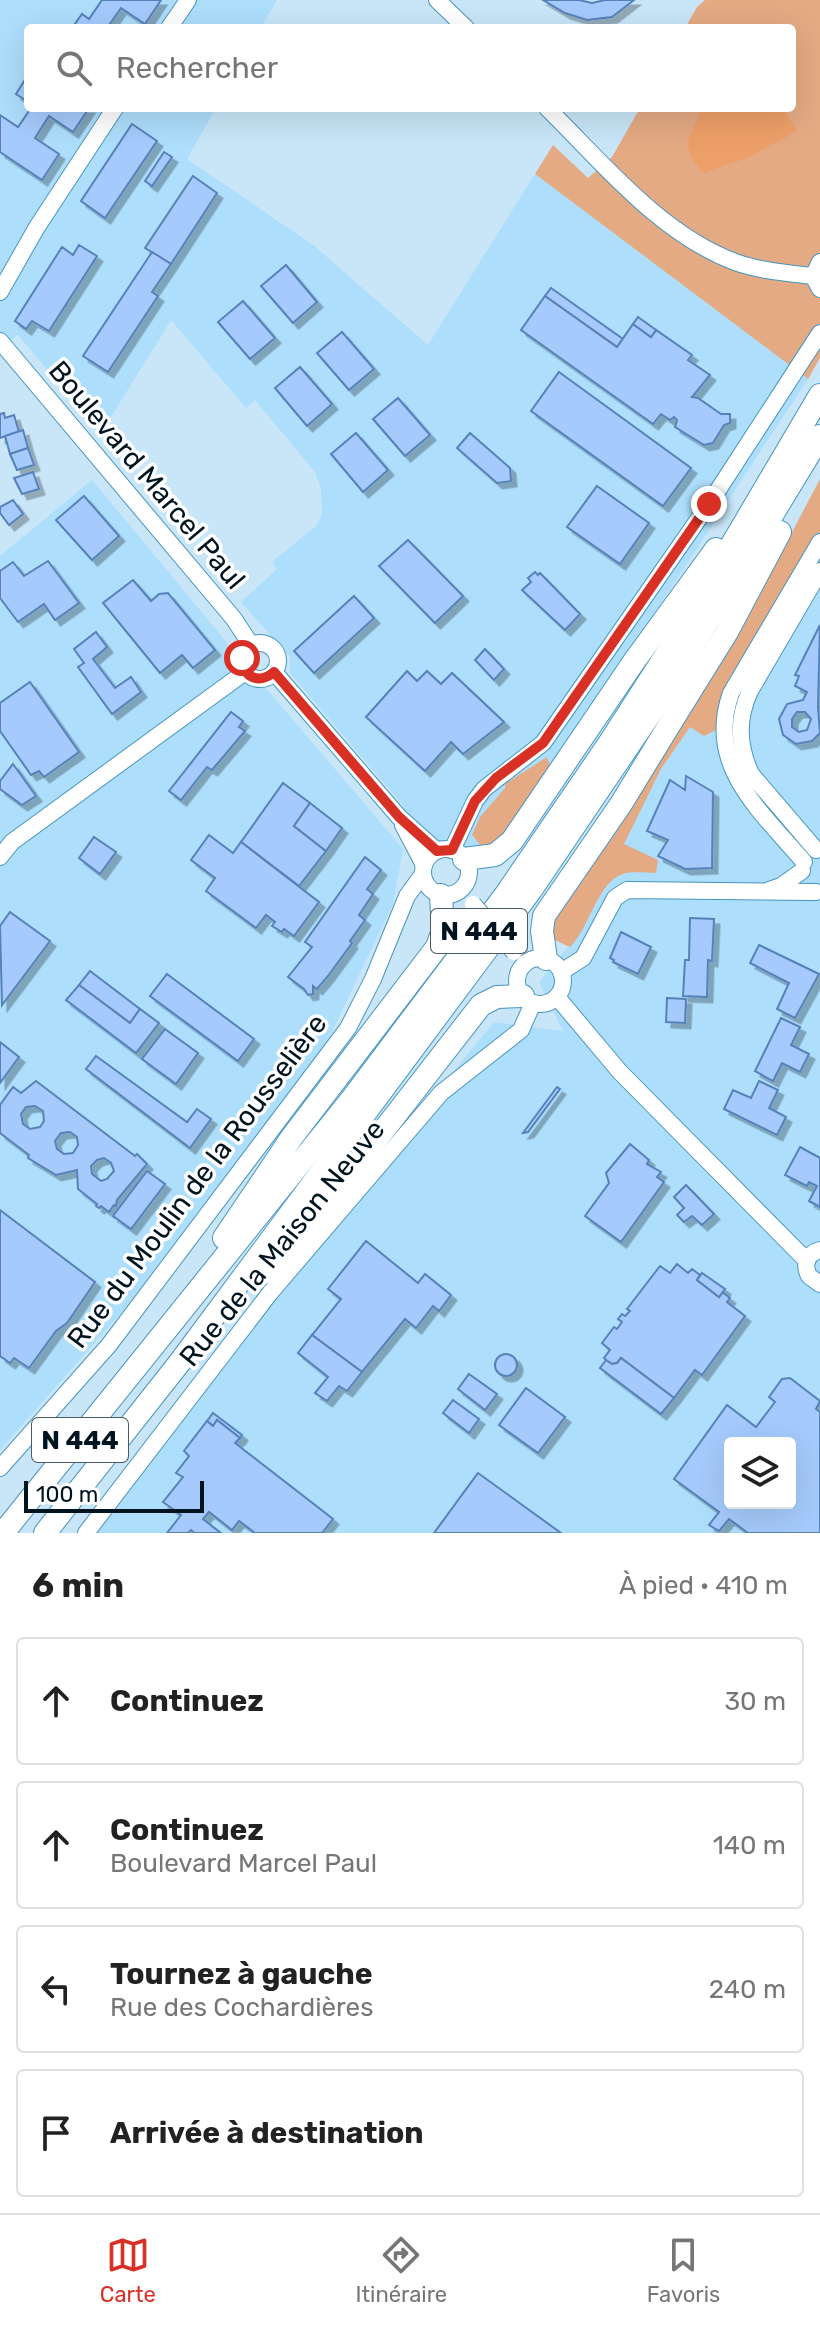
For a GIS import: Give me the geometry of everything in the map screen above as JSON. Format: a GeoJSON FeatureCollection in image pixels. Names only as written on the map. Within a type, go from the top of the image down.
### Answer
{"type":"FeatureCollection","features":[{"type":"Feature","properties":{"kind":"highway","name":"N 444"},"geometry":{"type":"LineString","coordinates":[[3,1533],[351,1100],[515,882],[636,703],[820,395]]}},
{"type":"Feature","properties":{"kind":"highway","name":"N 444"},"geometry":{"type":"LineString","coordinates":[[45,1533],[128,1431],[235,1289],[473,971],[571,833],[696,642],[820,436]]}},
{"type":"Feature","properties":{"kind":"highway"},"geometry":{"type":"LineString","coordinates":[[554,965],[542,931],[544,916],[621,804],[727,632],[820,459]]}},
{"type":"Feature","properties":{"kind":"highway"},"geometry":{"type":"LineString","coordinates":[[451,853],[495,855],[512,841],[635,660],[726,536],[753,490],[765,490]]}},
{"type":"Feature","properties":{"kind":"highway"},"geometry":{"type":"LineString","coordinates":[[155,1345],[154,1332],[213,1255],[276,1158],[437,947],[443,930],[445,892]]}},
{"type":"Feature","properties":{"kind":"highway"},"geometry":{"type":"LineString","coordinates":[[235,1289],[246,1292],[318,1211],[481,1005],[497,997],[528,999]]}},
{"type":"Feature","properties":{"kind":"street"},"geometry":{"type":"LineString","coordinates":[[172,24],[188,0]]}},
{"type":"Feature","properties":{"kind":"street"},"geometry":{"type":"LineString","coordinates":[[437,0],[462,24]]}},
{"type":"Feature","properties":{"kind":"street"},"geometry":{"type":"LineString","coordinates":[[0,292],[37,227],[112,112]]}},
{"type":"Feature","properties":{"kind":"street"},"geometry":{"type":"LineString","coordinates":[[551,112],[643,202],[707,249],[768,271],[818,276]]}},
{"type":"Feature","properties":{"kind":"street"},"geometry":{"type":"LineString","coordinates":[[451,853],[475,801],[484,789],[543,743],[709,504],[820,333]]}},
{"type":"Feature","properties":{"kind":"street","name":"Boulevard Marcel Paul"},"geometry":{"type":"LineString","coordinates":[[0,341],[234,619],[251,645]]}},
{"type":"Feature","properties":{"kind":"street"},"geometry":{"type":"LineString","coordinates":[[811,858],[738,781],[727,756],[723,727],[731,693],[820,542]]}},
{"type":"Feature","properties":{"kind":"street"},"geometry":{"type":"LineString","coordinates":[[818,893],[806,884],[811,858],[751,774],[744,759],[740,730],[743,705],[750,691],[820,571]]}},
{"type":"Feature","properties":{"kind":"street"},"geometry":{"type":"LineString","coordinates":[[266,644],[275,651],[278,662],[274,672],[260,679],[245,672],[242,658],[251,645],[266,644]]}},
{"type":"Feature","properties":{"kind":"street"},"geometry":{"type":"LineString","coordinates":[[0,857],[12,842],[245,672]]}},
{"type":"Feature","properties":{"kind":"street"},"geometry":{"type":"LineString","coordinates":[[274,672],[399,817],[451,853],[469,872],[445,892],[416,896],[405,905]]}},
{"type":"Feature","properties":{"kind":"street"},"geometry":{"type":"LineString","coordinates":[[399,817],[423,869],[426,884],[473,904],[519,959],[518,987],[528,999],[546,1003],[557,997],[563,985],[554,965]]}},
{"type":"Feature","properties":{"kind":"street"},"geometry":{"type":"LineString","coordinates":[[423,869],[429,856],[451,853]]}},
{"type":"Feature","properties":{"kind":"street"},"geometry":{"type":"LineString","coordinates":[[756,893],[781,886],[811,858]]}},
{"type":"Feature","properties":{"kind":"street","name":"Rue du Moulin de la Rousselière"},"geometry":{"type":"LineString","coordinates":[[0,1468],[109,1345],[348,1028],[373,979],[409,892],[423,869]]}},
{"type":"Feature","properties":{"kind":"street"},"geometry":{"type":"LineString","coordinates":[[519,959],[534,959],[554,965],[583,958],[615,898],[627,890],[818,893]]}},
{"type":"Feature","properties":{"kind":"street"},"geometry":{"type":"LineString","coordinates":[[557,997],[620,1072],[807,1261],[809,1276],[820,1284]]}},
{"type":"Feature","properties":{"kind":"street","name":"Rue de la Maison Neuve"},"geometry":{"type":"LineString","coordinates":[[86,1533],[270,1293],[441,1093],[521,1030],[528,999]]}},
{"type":"Feature","properties":{"kind":"street"},"geometry":{"type":"LineString","coordinates":[[807,1261],[811,1254],[820,1250]]}},
{"type":"Feature","properties":{"kind":"shaded area"},"geometry":{"type":"Polygon","coordinates":[[[0,0],[277,0],[263,24],[24,24],[24,112],[214,112],[187,159],[313,245],[428,345],[535,174],[808,379],[560,757],[479,851],[433,839],[410,820],[402,804],[290,673],[290,657],[241,602],[277,569],[272,562],[316,526],[322,514],[321,489],[315,472],[255,400],[246,408],[171,320],[101,433],[17,334],[9,344],[0,336],[0,0]]]}},
{"type":"Feature","properties":{"kind":"shaded area"},"geometry":{"type":"Polygon","coordinates":[[[705,0],[820,0],[820,358],[808,379],[535,174],[553,145],[588,178],[612,157],[638,112],[796,112],[796,24],[687,24],[705,0]]]}},
{"type":"Feature","properties":{"kind":"shaded area"},"geometry":{"type":"Polygon","coordinates":[[[700,112],[785,112],[797,131],[747,158],[703,173],[688,146],[700,112]]]}},
{"type":"Feature","properties":{"kind":"shaded area"},"geometry":{"type":"Polygon","coordinates":[[[820,479],[820,531],[729,683],[718,712],[716,730],[704,736],[690,727],[661,769],[624,844],[658,860],[656,873],[631,873],[614,878],[600,895],[570,947],[548,937],[549,922],[753,606],[820,479]]]}},
{"type":"Feature","properties":{"kind":"shaded area"},"geometry":{"type":"Polygon","coordinates":[[[92,480],[224,639],[241,664],[271,694],[403,849],[393,904],[327,1042],[126,1307],[0,1450],[0,556],[92,480]]]}},
{"type":"Feature","properties":{"kind":"shaded area"},"geometry":{"type":"Polygon","coordinates":[[[820,531],[820,1533],[76,1533],[494,1022],[563,1031],[539,982],[572,942],[661,769],[690,727],[704,736],[716,730],[718,712],[729,683],[820,531]]]}},
{"type":"Feature","properties":{"kind":"shaded area"},"geometry":{"type":"Polygon","coordinates":[[[547,757],[551,768],[520,821],[487,853],[472,835],[480,817],[505,788],[505,784],[547,757]]]}},
{"type":"Feature","properties":{"kind":"building"},"geometry":{"type":"Polygon","coordinates":[[[102,0],[161,0],[145,24],[121,8],[110,24],[75,24],[82,14],[89,19],[102,0]]]}},
{"type":"Feature","properties":{"kind":"building"},"geometry":{"type":"Polygon","coordinates":[[[543,0],[592,3],[634,0],[612,17],[587,20],[565,13],[543,0]]]}},
{"type":"Feature","properties":{"kind":"building"},"geometry":{"type":"Polygon","coordinates":[[[24,81],[24,99],[16,94],[24,81]]]}},
{"type":"Feature","properties":{"kind":"building"},"geometry":{"type":"Polygon","coordinates":[[[28,112],[86,112],[73,132],[49,116],[35,138],[59,154],[42,180],[0,152],[0,115],[18,127],[28,112]]]}},
{"type":"Feature","properties":{"kind":"building"},"geometry":{"type":"Polygon","coordinates":[[[132,124],[157,141],[105,218],[81,201],[132,124]]]}},
{"type":"Feature","properties":{"kind":"building"},"geometry":{"type":"Polygon","coordinates":[[[164,152],[172,157],[152,186],[145,181],[164,152]]]}},
{"type":"Feature","properties":{"kind":"building"},"geometry":{"type":"Polygon","coordinates":[[[193,176],[217,193],[171,264],[145,248],[193,176]]]}},
{"type":"Feature","properties":{"kind":"building"},"geometry":{"type":"Polygon","coordinates":[[[79,245],[97,256],[49,331],[32,321],[26,329],[15,321],[62,247],[73,255],[79,245]]]}},
{"type":"Feature","properties":{"kind":"building"},"geometry":{"type":"Polygon","coordinates":[[[152,252],[171,264],[152,292],[158,296],[108,372],[83,356],[152,252]]]}},
{"type":"Feature","properties":{"kind":"building"},"geometry":{"type":"Polygon","coordinates":[[[286,265],[317,302],[293,323],[261,286],[286,265]]]}},
{"type":"Feature","properties":{"kind":"building"},"geometry":{"type":"Polygon","coordinates":[[[551,288],[623,339],[617,347],[545,296],[551,288]]]}},
{"type":"Feature","properties":{"kind":"building"},"geometry":{"type":"Polygon","coordinates":[[[545,296],[617,347],[633,324],[651,337],[656,330],[692,355],[688,360],[710,375],[692,397],[721,414],[730,414],[730,423],[724,425],[713,443],[704,445],[675,427],[677,420],[674,417],[670,420],[661,414],[653,424],[521,330],[545,296]]]}},
{"type":"Feature","properties":{"kind":"building"},"geometry":{"type":"Polygon","coordinates":[[[243,301],[275,338],[250,359],[218,322],[243,301]]]}},
{"type":"Feature","properties":{"kind":"building"},"geometry":{"type":"Polygon","coordinates":[[[638,317],[656,330],[651,337],[633,324],[638,317]]]}},
{"type":"Feature","properties":{"kind":"building"},"geometry":{"type":"Polygon","coordinates":[[[342,332],[374,369],[349,390],[317,353],[342,332]]]}},
{"type":"Feature","properties":{"kind":"building"},"geometry":{"type":"Polygon","coordinates":[[[300,367],[332,404],[307,426],[275,388],[300,367]]]}},
{"type":"Feature","properties":{"kind":"building"},"geometry":{"type":"Polygon","coordinates":[[[559,372],[691,468],[663,506],[531,411],[559,372]]]}},
{"type":"Feature","properties":{"kind":"building"},"geometry":{"type":"Polygon","coordinates":[[[398,398],[430,435],[405,456],[373,419],[398,398]]]}},
{"type":"Feature","properties":{"kind":"building"},"geometry":{"type":"Polygon","coordinates":[[[4,413],[5,418],[14,415],[19,432],[0,438],[0,414],[4,413]]]}},
{"type":"Feature","properties":{"kind":"building"},"geometry":{"type":"Polygon","coordinates":[[[23,430],[28,448],[10,454],[5,436],[23,430]]]}},
{"type":"Feature","properties":{"kind":"building"},"geometry":{"type":"Polygon","coordinates":[[[356,433],[388,470],[363,492],[331,454],[356,433]]]}},
{"type":"Feature","properties":{"kind":"building"},"geometry":{"type":"Polygon","coordinates":[[[470,433],[510,468],[511,481],[497,483],[457,448],[470,433]]]}},
{"type":"Feature","properties":{"kind":"building"},"geometry":{"type":"Polygon","coordinates":[[[28,448],[34,465],[17,470],[10,454],[28,448]]]}},
{"type":"Feature","properties":{"kind":"building"},"geometry":{"type":"Polygon","coordinates":[[[33,472],[39,489],[22,494],[14,478],[33,472]]]}},
{"type":"Feature","properties":{"kind":"building"},"geometry":{"type":"Polygon","coordinates":[[[597,486],[649,523],[620,564],[567,527],[597,486]]]}},
{"type":"Feature","properties":{"kind":"building"},"geometry":{"type":"Polygon","coordinates":[[[84,496],[119,536],[92,560],[56,520],[84,496]]]}},
{"type":"Feature","properties":{"kind":"building"},"geometry":{"type":"Polygon","coordinates":[[[13,500],[23,514],[9,525],[0,513],[0,507],[13,500]]]}},
{"type":"Feature","properties":{"kind":"building"},"geometry":{"type":"Polygon","coordinates":[[[408,540],[463,596],[435,623],[379,566],[408,540]]]}},
{"type":"Feature","properties":{"kind":"building"},"geometry":{"type":"Polygon","coordinates":[[[48,561],[79,603],[55,620],[44,604],[18,622],[0,598],[0,571],[13,562],[24,576],[48,561]]]}},
{"type":"Feature","properties":{"kind":"building"},"geometry":{"type":"Polygon","coordinates":[[[535,572],[540,573],[580,614],[565,630],[522,590],[531,582],[528,578],[535,572]]]}},
{"type":"Feature","properties":{"kind":"building"},"geometry":{"type":"Polygon","coordinates":[[[133,580],[151,601],[159,594],[168,593],[215,650],[193,668],[182,655],[160,673],[103,603],[133,580]]]}},
{"type":"Feature","properties":{"kind":"building"},"geometry":{"type":"Polygon","coordinates":[[[354,596],[374,618],[314,673],[294,651],[354,596]]]}},
{"type":"Feature","properties":{"kind":"building"},"geometry":{"type":"Polygon","coordinates":[[[820,625],[820,733],[812,741],[796,744],[783,735],[779,719],[787,704],[803,700],[807,692],[795,686],[799,676],[795,675],[820,625]],[[797,712],[792,719],[792,727],[799,732],[807,730],[811,719],[805,712],[797,712]]]}},
{"type":"Feature","properties":{"kind":"building"},"geometry":{"type":"Polygon","coordinates":[[[96,632],[107,647],[93,659],[115,688],[131,677],[141,692],[112,714],[78,667],[84,663],[74,649],[96,632]]]}},
{"type":"Feature","properties":{"kind":"building"},"geometry":{"type":"Polygon","coordinates":[[[485,649],[504,669],[494,680],[475,660],[485,649]]]}},
{"type":"Feature","properties":{"kind":"building"},"geometry":{"type":"Polygon","coordinates":[[[407,671],[417,681],[427,671],[441,684],[452,673],[504,722],[463,754],[451,742],[425,771],[366,717],[407,671]]]}},
{"type":"Feature","properties":{"kind":"building"},"geometry":{"type":"Polygon","coordinates":[[[30,682],[79,752],[44,777],[39,771],[31,775],[0,731],[0,703],[30,682]]]}},
{"type":"Feature","properties":{"kind":"building"},"geometry":{"type":"Polygon","coordinates":[[[231,712],[243,721],[239,727],[245,731],[212,770],[207,767],[181,800],[169,791],[231,712]]]}},
{"type":"Feature","properties":{"kind":"building"},"geometry":{"type":"Polygon","coordinates":[[[13,764],[36,796],[22,805],[0,789],[0,781],[13,764]]]}},
{"type":"Feature","properties":{"kind":"building"},"geometry":{"type":"Polygon","coordinates":[[[686,776],[713,792],[712,868],[685,869],[658,856],[668,840],[647,831],[670,780],[685,790],[686,776]]]}},
{"type":"Feature","properties":{"kind":"building"},"geometry":{"type":"Polygon","coordinates":[[[283,783],[310,803],[294,826],[326,851],[299,886],[241,842],[283,783]]]}},
{"type":"Feature","properties":{"kind":"building"},"geometry":{"type":"Polygon","coordinates":[[[310,803],[342,828],[326,851],[294,826],[310,803]]]}},
{"type":"Feature","properties":{"kind":"building"},"geometry":{"type":"Polygon","coordinates":[[[209,835],[233,853],[241,842],[319,902],[294,936],[272,926],[275,922],[266,915],[256,928],[206,891],[215,878],[191,860],[209,835]]]}},
{"type":"Feature","properties":{"kind":"building"},"geometry":{"type":"Polygon","coordinates":[[[94,837],[116,852],[100,874],[79,858],[94,837]]]}},
{"type":"Feature","properties":{"kind":"building"},"geometry":{"type":"Polygon","coordinates":[[[365,857],[381,870],[367,889],[373,894],[359,915],[365,920],[328,976],[317,989],[313,986],[313,994],[308,995],[288,977],[312,947],[305,942],[365,857]]]}},
{"type":"Feature","properties":{"kind":"building"},"geometry":{"type":"Polygon","coordinates":[[[10,912],[50,941],[2,1005],[0,926],[10,912]]]}},
{"type":"Feature","properties":{"kind":"building"},"geometry":{"type":"Polygon","coordinates":[[[690,918],[714,919],[707,997],[683,996],[685,960],[689,960],[690,918]]]}},
{"type":"Feature","properties":{"kind":"building"},"geometry":{"type":"Polygon","coordinates":[[[621,932],[651,947],[638,974],[610,958],[621,932]]]}},
{"type":"Feature","properties":{"kind":"building"},"geometry":{"type":"Polygon","coordinates":[[[759,945],[819,974],[795,1018],[777,1009],[789,983],[750,963],[759,945]]]}},
{"type":"Feature","properties":{"kind":"building"},"geometry":{"type":"Polygon","coordinates":[[[90,971],[140,1009],[130,1023],[79,985],[90,971]]]}},
{"type":"Feature","properties":{"kind":"building"},"geometry":{"type":"Polygon","coordinates":[[[167,974],[254,1039],[238,1061],[150,996],[167,974]]]}},
{"type":"Feature","properties":{"kind":"building"},"geometry":{"type":"Polygon","coordinates":[[[79,985],[130,1023],[140,1009],[159,1023],[136,1053],[66,1000],[79,985]]]}},
{"type":"Feature","properties":{"kind":"building"},"geometry":{"type":"Polygon","coordinates":[[[667,998],[686,999],[685,1023],[666,1022],[667,998]]]}},
{"type":"Feature","properties":{"kind":"building"},"geometry":{"type":"Polygon","coordinates":[[[781,1018],[800,1027],[791,1045],[809,1054],[800,1072],[782,1063],[773,1081],[755,1071],[781,1018]]]}},
{"type":"Feature","properties":{"kind":"building"},"geometry":{"type":"Polygon","coordinates":[[[165,1029],[198,1053],[176,1084],[142,1059],[165,1029]]]}},
{"type":"Feature","properties":{"kind":"building"},"geometry":{"type":"Polygon","coordinates":[[[0,1042],[19,1057],[0,1083],[0,1042]]]}},
{"type":"Feature","properties":{"kind":"building"},"geometry":{"type":"Polygon","coordinates":[[[96,1056],[187,1122],[197,1109],[211,1119],[190,1148],[86,1069],[96,1056]]]}},
{"type":"Feature","properties":{"kind":"building"},"geometry":{"type":"Polygon","coordinates":[[[36,1081],[147,1164],[109,1212],[96,1206],[78,1189],[77,1170],[56,1175],[28,1158],[29,1155],[0,1133],[0,1105],[13,1087],[21,1093],[36,1081]],[[35,1106],[26,1107],[21,1114],[23,1124],[30,1129],[40,1127],[44,1121],[43,1111],[35,1106]],[[70,1132],[61,1133],[55,1141],[57,1149],[64,1154],[73,1153],[78,1145],[77,1137],[70,1132]],[[104,1158],[91,1166],[92,1174],[101,1181],[107,1179],[114,1171],[111,1163],[104,1158]]]}},
{"type":"Feature","properties":{"kind":"building"},"geometry":{"type":"Polygon","coordinates":[[[759,1081],[778,1090],[769,1108],[786,1117],[777,1135],[724,1109],[733,1090],[751,1098],[759,1081]]]}},
{"type":"Feature","properties":{"kind":"building"},"geometry":{"type":"Polygon","coordinates":[[[557,1087],[560,1089],[528,1132],[523,1133],[557,1087]]]}},
{"type":"Feature","properties":{"kind":"building"},"geometry":{"type":"Polygon","coordinates":[[[630,1144],[649,1160],[647,1164],[661,1172],[657,1177],[664,1182],[621,1242],[585,1216],[609,1183],[606,1173],[630,1144]]]}},
{"type":"Feature","properties":{"kind":"building"},"geometry":{"type":"Polygon","coordinates":[[[800,1147],[820,1158],[820,1207],[809,1201],[817,1186],[809,1182],[807,1186],[785,1175],[800,1147]]]}},
{"type":"Feature","properties":{"kind":"building"},"geometry":{"type":"Polygon","coordinates":[[[147,1171],[165,1184],[131,1229],[113,1216],[147,1171]]]}},
{"type":"Feature","properties":{"kind":"building"},"geometry":{"type":"Polygon","coordinates":[[[686,1185],[714,1214],[702,1225],[692,1216],[684,1222],[677,1215],[684,1208],[674,1197],[686,1185]]]}},
{"type":"Feature","properties":{"kind":"building"},"geometry":{"type":"Polygon","coordinates":[[[0,1210],[95,1282],[67,1323],[56,1331],[29,1368],[14,1358],[10,1363],[0,1356],[0,1210]]]}},
{"type":"Feature","properties":{"kind":"building"},"geometry":{"type":"Polygon","coordinates":[[[366,1241],[418,1283],[425,1274],[451,1295],[439,1311],[433,1306],[416,1328],[405,1319],[362,1372],[312,1335],[341,1299],[328,1289],[366,1241]]]}},
{"type":"Feature","properties":{"kind":"building"},"geometry":{"type":"Polygon","coordinates":[[[677,1264],[688,1273],[692,1269],[700,1275],[697,1280],[719,1297],[722,1292],[730,1298],[727,1302],[745,1316],[702,1375],[695,1370],[674,1398],[621,1358],[612,1364],[606,1360],[604,1358],[610,1350],[602,1343],[614,1327],[617,1329],[622,1322],[618,1319],[630,1311],[627,1309],[660,1266],[670,1273],[677,1264]]]}},
{"type":"Feature","properties":{"kind":"building"},"geometry":{"type":"Polygon","coordinates":[[[702,1273],[725,1289],[719,1297],[697,1280],[702,1273]]]}},
{"type":"Feature","properties":{"kind":"building"},"geometry":{"type":"Polygon","coordinates":[[[312,1335],[362,1372],[347,1391],[339,1386],[327,1401],[315,1393],[328,1377],[298,1353],[312,1335]]]}},
{"type":"Feature","properties":{"kind":"building"},"geometry":{"type":"Polygon","coordinates":[[[506,1354],[514,1357],[517,1365],[514,1373],[506,1376],[498,1373],[495,1365],[498,1357],[506,1354]]]}},
{"type":"Feature","properties":{"kind":"building"},"geometry":{"type":"Polygon","coordinates":[[[621,1358],[674,1398],[661,1414],[600,1368],[606,1360],[612,1364],[621,1358]]]}},
{"type":"Feature","properties":{"kind":"building"},"geometry":{"type":"Polygon","coordinates":[[[469,1374],[497,1394],[485,1410],[458,1389],[469,1374]]]}},
{"type":"Feature","properties":{"kind":"building"},"geometry":{"type":"Polygon","coordinates":[[[790,1378],[820,1401],[816,1409],[820,1412],[820,1533],[748,1533],[729,1519],[719,1531],[709,1525],[719,1512],[674,1479],[727,1405],[756,1427],[775,1402],[769,1397],[782,1379],[790,1378]]]}},
{"type":"Feature","properties":{"kind":"building"},"geometry":{"type":"Polygon","coordinates":[[[526,1388],[565,1417],[538,1453],[499,1425],[526,1388]]]}},
{"type":"Feature","properties":{"kind":"building"},"geometry":{"type":"Polygon","coordinates":[[[453,1400],[479,1419],[469,1433],[443,1413],[453,1400]]]}},
{"type":"Feature","properties":{"kind":"building"},"geometry":{"type":"Polygon","coordinates":[[[213,1413],[242,1435],[240,1438],[217,1420],[213,1426],[207,1421],[213,1413]]]}},
{"type":"Feature","properties":{"kind":"building"},"geometry":{"type":"Polygon","coordinates":[[[217,1420],[240,1438],[235,1443],[333,1519],[322,1533],[255,1533],[239,1521],[232,1530],[209,1512],[203,1519],[221,1533],[195,1533],[191,1530],[188,1533],[167,1533],[181,1515],[163,1502],[183,1477],[176,1473],[189,1456],[184,1451],[207,1421],[213,1426],[217,1420]]]}},
{"type":"Feature","properties":{"kind":"building"},"geometry":{"type":"Polygon","coordinates":[[[478,1473],[561,1533],[434,1533],[478,1473]]]}},
{"type":"Feature","properties":{"kind":"route"},"geometry":{"type":"LineString","coordinates":[[242,658],[244,669],[256,679],[264,679],[274,672],[399,817],[437,851],[452,850],[475,801],[496,778],[543,743],[709,504]]}}]}
